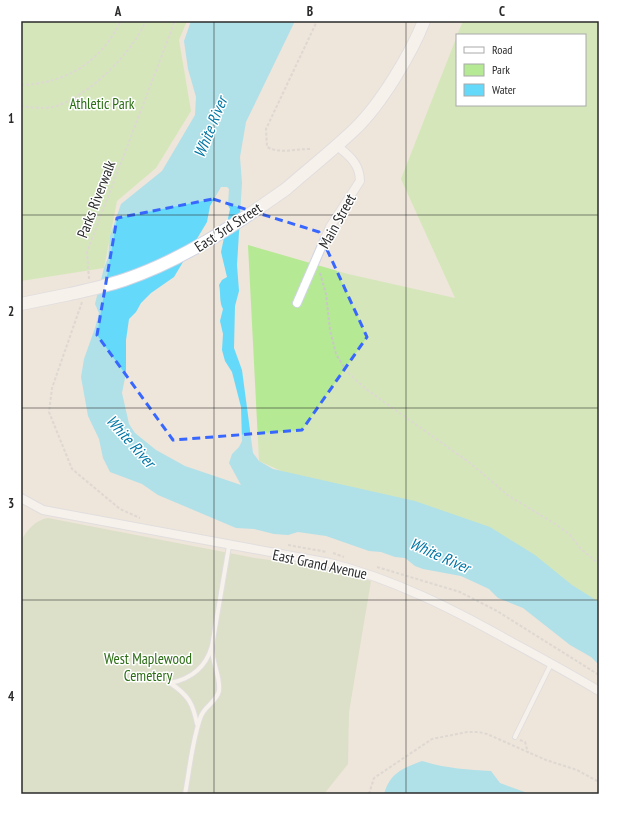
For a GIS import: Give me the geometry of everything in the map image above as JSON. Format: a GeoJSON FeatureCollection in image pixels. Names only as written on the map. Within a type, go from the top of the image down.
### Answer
{"type":"FeatureCollection","features":[{"type":"Feature","properties":{"kind":"main road","name":"East 3rd Street"},"geometry":{"type":"LineString","coordinates":[[21,304],[70,294],[124,280],[184,255],[239,222],[286,189],[363,119],[391,82],[424,21]]}},
{"type":"Feature","properties":{"kind":"street","name":"Main Street"},"geometry":{"type":"LineString","coordinates":[[297,303],[330,227],[360,181],[360,172],[354,160],[336,145]]}},
{"type":"Feature","properties":{"kind":"street","name":"East Grand Avenue"},"geometry":{"type":"LineString","coordinates":[[21,498],[43,510],[229,546],[330,563],[364,572],[408,589],[464,616],[599,691]]}},
{"type":"Feature","properties":{"kind":"lane"},"geometry":{"type":"LineString","coordinates":[[198,726],[195,709],[184,693],[170,683],[181,681],[192,675],[209,656],[229,546]]}},
{"type":"Feature","properties":{"kind":"lane"},"geometry":{"type":"LineString","coordinates":[[185,794],[198,726],[202,713],[215,699],[219,689],[212,661],[212,646]]}},
{"type":"Feature","properties":{"kind":"lane"},"geometry":{"type":"LineString","coordinates":[[515,737],[552,664]]}},
{"type":"Feature","properties":{"kind":"path"},"geometry":{"type":"LineString","coordinates":[[21,85],[44,82],[67,75],[89,62],[111,40],[121,21]]}},
{"type":"Feature","properties":{"kind":"path"},"geometry":{"type":"LineString","coordinates":[[21,106],[34,108],[57,106],[79,94],[123,58],[140,34],[146,21]]}},
{"type":"Feature","properties":{"kind":"path","name":"Parks Riverwalk"},"geometry":{"type":"LineString","coordinates":[[87,285],[90,278],[87,252],[175,21]]}},
{"type":"Feature","properties":{"kind":"path"},"geometry":{"type":"LineString","coordinates":[[310,150],[296,149],[278,152],[267,148],[266,128],[317,21]]}},
{"type":"Feature","properties":{"kind":"path"},"geometry":{"type":"LineString","coordinates":[[314,264],[320,272],[326,294],[330,330],[336,354],[347,372],[366,389],[470,463],[508,496],[557,525],[570,535],[582,549],[599,564]]}},
{"type":"Feature","properties":{"kind":"path"},"geometry":{"type":"LineString","coordinates":[[52,388],[82,300]]}},
{"type":"Feature","properties":{"kind":"path"},"geometry":{"type":"LineString","coordinates":[[369,794],[374,778],[432,739],[467,732],[479,732],[528,753],[578,770],[599,782]]}},
{"type":"Feature","properties":{"kind":"path"},"geometry":{"type":"LineString","coordinates":[[515,737],[525,742],[528,753]]}},
{"type":"Feature","properties":{"kind":"highlighted area"},"geometry":{"type":"Polygon","coordinates":[[[213,199],[319,232],[367,337],[302,430],[173,440],[97,335],[117,218],[213,199]]]}},
{"type":"Feature","properties":{"kind":"green space","name":"Athletic Park"},"geometry":{"type":"Polygon","coordinates":[[[21,21],[187,21],[179,40],[191,111],[156,168],[117,201],[104,268],[21,281],[21,21]]]}},
{"type":"Feature","properties":{"kind":"green space"},"geometry":{"type":"Polygon","coordinates":[[[463,21],[599,21],[599,615],[259,461],[248,245],[348,274],[455,298],[401,179],[456,39],[456,106],[586,106],[586,34],[457,34],[463,21]]]}},
{"type":"Feature","properties":{"kind":"green space","name":"West Maplewood Cemetery"},"geometry":{"type":"Polygon","coordinates":[[[48,518],[255,558],[321,567],[371,581],[349,712],[348,764],[324,794],[21,794],[21,541],[35,523],[48,518]]]}},
{"type":"Feature","properties":{"kind":"water","name":"White River"},"geometry":{"type":"Polygon","coordinates":[[[191,21],[295,21],[246,122],[240,157],[242,183],[237,265],[239,291],[235,306],[234,348],[242,370],[253,453],[259,461],[273,469],[415,501],[490,527],[535,555],[572,585],[599,602],[599,665],[591,657],[570,645],[523,608],[498,598],[489,589],[461,576],[423,569],[415,566],[405,558],[395,557],[381,552],[369,551],[326,536],[298,532],[288,535],[274,534],[254,529],[236,528],[158,495],[142,484],[110,472],[103,458],[99,439],[88,416],[81,377],[84,359],[99,313],[95,304],[108,258],[110,236],[121,204],[162,171],[195,115],[196,97],[188,69],[184,41],[191,21]],[[221,187],[210,206],[207,222],[174,277],[151,293],[129,319],[126,340],[126,373],[122,393],[129,424],[135,433],[156,450],[185,466],[241,485],[229,463],[232,454],[239,447],[242,441],[241,407],[232,372],[225,361],[222,350],[223,334],[220,321],[223,309],[219,285],[222,280],[227,277],[221,252],[230,209],[228,205],[229,189],[227,187],[221,187]]]}},
{"type":"Feature","properties":{"kind":"water"},"geometry":{"type":"Polygon","coordinates":[[[422,761],[456,768],[491,771],[500,783],[530,794],[384,794],[390,781],[398,772],[422,761]]]}}]}
